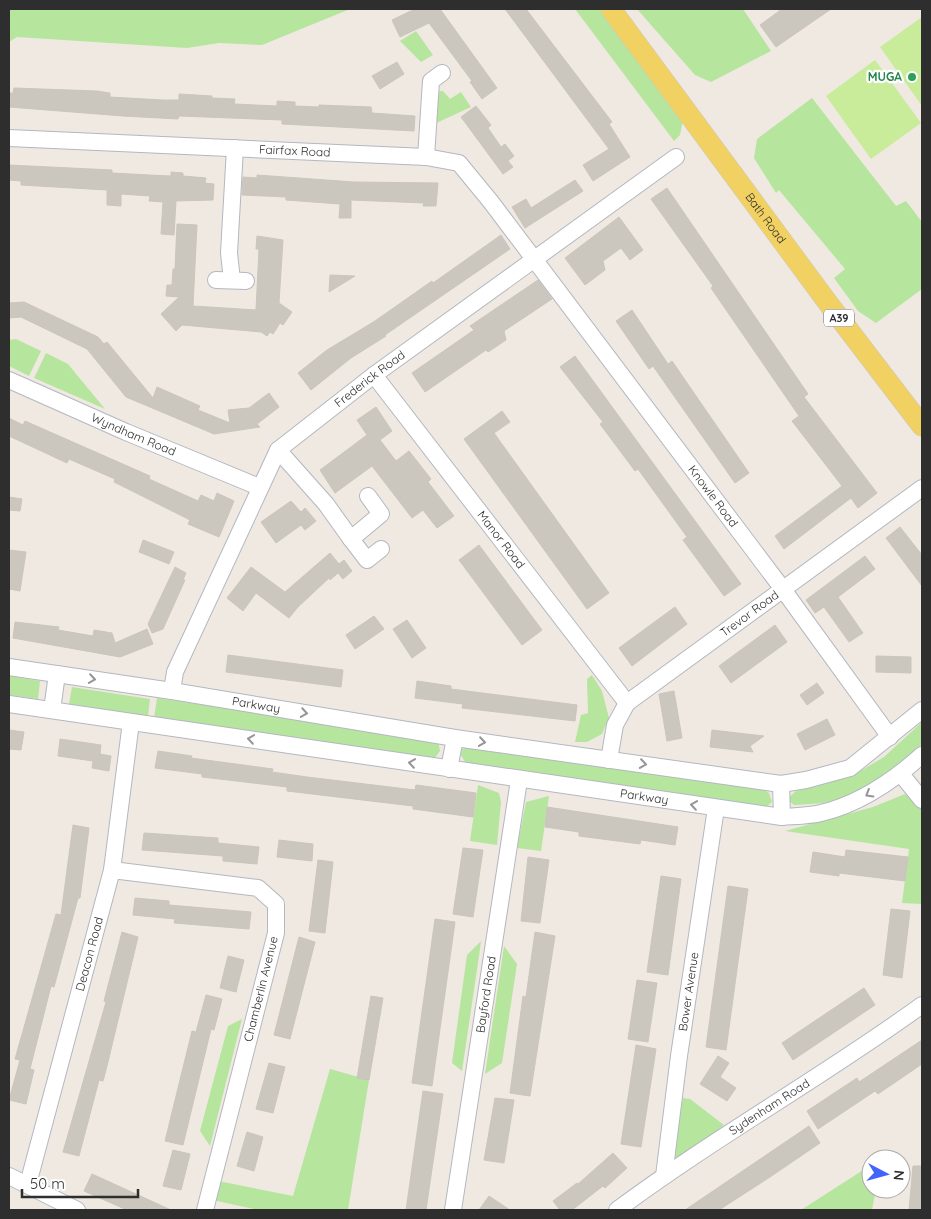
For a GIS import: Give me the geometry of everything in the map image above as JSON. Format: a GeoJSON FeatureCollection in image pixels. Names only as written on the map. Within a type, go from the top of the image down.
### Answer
{"type":"FeatureCollection","features":[{"type":"Feature","properties":{"kind":"main road","name":"Bath Road"},"geometry":{"type":"LineString","coordinates":[[611,9],[828,303],[922,426]]}},
{"type":"Feature","properties":{"kind":"street"},"geometry":{"type":"LineString","coordinates":[[426,157],[431,81],[442,73]]}},
{"type":"Feature","properties":{"kind":"street","name":"Fairfax Road"},"geometry":{"type":"LineString","coordinates":[[9,138],[426,157],[452,160],[465,168],[533,258]]}},
{"type":"Feature","properties":{"kind":"street"},"geometry":{"type":"LineString","coordinates":[[231,280],[229,253],[235,148]]}},
{"type":"Feature","properties":{"kind":"street","name":"Frederick Road"},"geometry":{"type":"LineString","coordinates":[[172,691],[175,672],[259,487],[278,450],[374,375],[533,258],[676,157]]}},
{"type":"Feature","properties":{"kind":"street","name":"Knowle Road"},"geometry":{"type":"LineString","coordinates":[[533,258],[782,588],[890,737]]}},
{"type":"Feature","properties":{"kind":"street","name":"Manor Road"},"geometry":{"type":"LineString","coordinates":[[374,375],[626,703]]}},
{"type":"Feature","properties":{"kind":"street","name":"Wyndham Road"},"geometry":{"type":"LineString","coordinates":[[9,380],[135,436],[259,487]]}},
{"type":"Feature","properties":{"kind":"street"},"geometry":{"type":"LineString","coordinates":[[278,450],[326,504],[351,539],[362,566],[381,549]]}},
{"type":"Feature","properties":{"kind":"street","name":"Trevor Road"},"geometry":{"type":"LineString","coordinates":[[609,760],[615,725],[626,703],[922,488]]}},
{"type":"Feature","properties":{"kind":"street"},"geometry":{"type":"LineString","coordinates":[[351,539],[382,514],[368,496]]}},
{"type":"Feature","properties":{"kind":"street","name":"Parkway"},"geometry":{"type":"LineString","coordinates":[[9,667],[172,691],[454,738],[781,784],[806,780],[850,768],[922,710]]}},
{"type":"Feature","properties":{"kind":"street"},"geometry":{"type":"LineString","coordinates":[[52,710],[57,674]]}},
{"type":"Feature","properties":{"kind":"street","name":"Parkway"},"geometry":{"type":"LineString","coordinates":[[9,704],[518,780],[782,817],[820,813],[857,801],[901,774],[922,755]]}},
{"type":"Feature","properties":{"kind":"street","name":"Deacon Road"},"geometry":{"type":"LineString","coordinates":[[28,1184],[112,870],[131,722]]}},
{"type":"Feature","properties":{"kind":"street"},"geometry":{"type":"LineString","coordinates":[[449,769],[454,738]]}},
{"type":"Feature","properties":{"kind":"street"},"geometry":{"type":"LineString","coordinates":[[901,774],[922,800]]}},
{"type":"Feature","properties":{"kind":"street","name":"Bayford Road"},"geometry":{"type":"LineString","coordinates":[[453,1210],[518,780]]}},
{"type":"Feature","properties":{"kind":"street"},"geometry":{"type":"LineString","coordinates":[[781,784],[782,817]]}},
{"type":"Feature","properties":{"kind":"street","name":"Bower Avenue"},"geometry":{"type":"LineString","coordinates":[[664,1176],[679,1056],[716,808]]}},
{"type":"Feature","properties":{"kind":"street","name":"Chamberlin Avenue"},"geometry":{"type":"LineString","coordinates":[[112,870],[258,888],[276,904],[276,934],[205,1210]]}},
{"type":"Feature","properties":{"kind":"street","name":"Sydenham Road"},"geometry":{"type":"LineString","coordinates":[[617,1210],[664,1176],[861,1050],[922,1005]]}},
{"type":"Feature","properties":{"kind":"street"},"geometry":{"type":"LineString","coordinates":[[9,1176],[77,1210]]}},
{"type":"Feature","properties":{"kind":"green space"},"geometry":{"type":"Polygon","coordinates":[[[9,9],[350,9],[262,45],[219,43],[187,48],[17,37],[9,42],[9,9]]]}},
{"type":"Feature","properties":{"kind":"green space"},"geometry":{"type":"Polygon","coordinates":[[[575,9],[600,9],[683,120],[680,135],[674,141],[575,9]]]}},
{"type":"Feature","properties":{"kind":"green space"},"geometry":{"type":"Polygon","coordinates":[[[637,9],[743,9],[771,51],[711,82],[695,75],[637,9]]]}},
{"type":"Feature","properties":{"kind":"green space","name":"MUGA"},"geometry":{"type":"Polygon","coordinates":[[[922,17],[922,106],[880,47],[922,17]]]}},
{"type":"Feature","properties":{"kind":"green space"},"geometry":{"type":"Polygon","coordinates":[[[416,31],[433,55],[421,62],[400,41],[416,31]]]}},
{"type":"Feature","properties":{"kind":"green space"},"geometry":{"type":"Polygon","coordinates":[[[875,60],[921,123],[871,159],[826,96],[875,60]]]}},
{"type":"Feature","properties":{"kind":"green space"},"geometry":{"type":"Polygon","coordinates":[[[438,91],[443,91],[450,99],[461,92],[471,107],[432,125],[438,91]]]}},
{"type":"Feature","properties":{"kind":"green space"},"geometry":{"type":"Polygon","coordinates":[[[812,98],[896,206],[906,201],[922,222],[922,289],[876,323],[858,311],[834,278],[845,269],[779,190],[776,193],[754,158],[757,139],[812,98]]]}},
{"type":"Feature","properties":{"kind":"green space"},"geometry":{"type":"Polygon","coordinates":[[[16,339],[41,351],[29,376],[9,366],[9,340],[16,339]]]}},
{"type":"Feature","properties":{"kind":"green space"},"geometry":{"type":"Polygon","coordinates":[[[46,353],[68,364],[105,409],[34,378],[46,353]]]}},
{"type":"Feature","properties":{"kind":"green space"},"geometry":{"type":"Polygon","coordinates":[[[592,675],[602,691],[609,718],[602,734],[587,742],[575,742],[581,715],[588,713],[587,679],[592,675]]]}},
{"type":"Feature","properties":{"kind":"green space"},"geometry":{"type":"Polygon","coordinates":[[[9,676],[40,681],[38,699],[9,695],[9,676]]]}},
{"type":"Feature","properties":{"kind":"green space"},"geometry":{"type":"Polygon","coordinates":[[[72,687],[150,699],[148,716],[69,704],[72,687]]]}},
{"type":"Feature","properties":{"kind":"green space"},"geometry":{"type":"Polygon","coordinates":[[[157,698],[438,740],[440,751],[434,759],[154,718],[157,698]]]}},
{"type":"Feature","properties":{"kind":"green space"},"geometry":{"type":"Polygon","coordinates":[[[922,722],[922,744],[891,769],[853,794],[816,804],[794,805],[787,799],[796,791],[857,773],[884,757],[922,722]]]}},
{"type":"Feature","properties":{"kind":"green space"},"geometry":{"type":"Polygon","coordinates":[[[472,746],[764,790],[769,793],[772,802],[764,809],[465,762],[461,755],[462,749],[472,746]]]}},
{"type":"Feature","properties":{"kind":"green space"},"geometry":{"type":"Polygon","coordinates":[[[478,785],[499,793],[501,802],[497,845],[470,841],[478,785]]]}},
{"type":"Feature","properties":{"kind":"green space"},"geometry":{"type":"Polygon","coordinates":[[[905,794],[922,809],[922,904],[902,903],[909,849],[785,831],[873,807],[905,794]]]}},
{"type":"Feature","properties":{"kind":"green space"},"geometry":{"type":"Polygon","coordinates":[[[549,796],[541,851],[517,848],[526,802],[549,796]]]}},
{"type":"Feature","properties":{"kind":"green space"},"geometry":{"type":"Polygon","coordinates":[[[481,941],[462,1071],[452,1063],[467,955],[481,941]]]}},
{"type":"Feature","properties":{"kind":"green space"},"geometry":{"type":"Polygon","coordinates":[[[504,946],[517,964],[502,1063],[485,1074],[504,946]]]}},
{"type":"Feature","properties":{"kind":"green space"},"geometry":{"type":"Polygon","coordinates":[[[242,1019],[210,1146],[200,1131],[228,1026],[242,1019]]]}},
{"type":"Feature","properties":{"kind":"green space"},"geometry":{"type":"Polygon","coordinates":[[[330,1069],[369,1080],[348,1210],[258,1210],[208,1199],[213,1180],[293,1196],[330,1069]]]}},
{"type":"Feature","properties":{"kind":"green space"},"geometry":{"type":"Polygon","coordinates":[[[683,1098],[690,1099],[724,1125],[685,1156],[676,1158],[673,1147],[683,1098]]]}},
{"type":"Feature","properties":{"kind":"green space"},"geometry":{"type":"Polygon","coordinates":[[[861,1171],[861,1199],[874,1199],[872,1210],[801,1210],[861,1171]]]}},
{"type":"Feature","properties":{"kind":"building"},"geometry":{"type":"Polygon","coordinates":[[[415,9],[440,9],[497,88],[482,99],[470,82],[472,81],[429,23],[400,37],[392,20],[415,9]]]}},
{"type":"Feature","properties":{"kind":"building"},"geometry":{"type":"Polygon","coordinates":[[[505,9],[526,9],[612,122],[609,124],[630,157],[593,181],[583,165],[609,149],[505,9]]]}},
{"type":"Feature","properties":{"kind":"building"},"geometry":{"type":"Polygon","coordinates":[[[782,9],[831,9],[776,47],[760,25],[782,9]]]}},
{"type":"Feature","properties":{"kind":"building"},"geometry":{"type":"Polygon","coordinates":[[[397,62],[404,74],[380,89],[372,76],[397,62]]]}},
{"type":"Feature","properties":{"kind":"building"},"geometry":{"type":"Polygon","coordinates":[[[14,88],[97,91],[110,93],[110,97],[163,100],[179,100],[179,94],[212,96],[212,98],[235,99],[234,104],[277,106],[277,101],[295,102],[295,106],[371,107],[372,113],[415,116],[414,131],[282,124],[282,120],[179,116],[178,119],[9,107],[9,93],[13,93],[14,88]]]}},
{"type":"Feature","properties":{"kind":"building"},"geometry":{"type":"Polygon","coordinates":[[[476,106],[491,125],[488,128],[501,147],[505,144],[514,156],[508,161],[513,167],[503,174],[461,117],[476,106]]]}},
{"type":"Feature","properties":{"kind":"building"},"geometry":{"type":"Polygon","coordinates":[[[9,165],[112,170],[112,173],[149,175],[171,176],[171,172],[183,173],[183,176],[206,178],[205,183],[214,184],[213,200],[176,201],[174,235],[161,234],[163,202],[149,201],[150,196],[121,194],[121,206],[107,205],[107,190],[21,185],[21,181],[9,180],[9,165]]]}},
{"type":"Feature","properties":{"kind":"building"},"geometry":{"type":"Polygon","coordinates":[[[257,175],[354,182],[438,183],[436,206],[423,206],[424,203],[351,200],[351,218],[339,218],[340,204],[286,200],[286,197],[242,195],[243,177],[257,178],[257,175]]]}},
{"type":"Feature","properties":{"kind":"building"},"geometry":{"type":"Polygon","coordinates":[[[575,180],[583,191],[525,228],[512,207],[526,199],[531,208],[575,180]]]}},
{"type":"Feature","properties":{"kind":"building"},"geometry":{"type":"Polygon","coordinates":[[[667,188],[808,394],[804,397],[877,493],[858,508],[851,498],[784,549],[775,536],[842,486],[792,421],[799,416],[711,288],[713,286],[651,199],[667,188]]]}},
{"type":"Feature","properties":{"kind":"building"},"geometry":{"type":"Polygon","coordinates":[[[619,217],[643,250],[630,260],[621,248],[603,261],[605,270],[585,285],[565,258],[619,217]]]}},
{"type":"Feature","properties":{"kind":"building"},"geometry":{"type":"Polygon","coordinates":[[[177,224],[197,225],[193,306],[256,310],[259,249],[256,249],[257,236],[283,240],[279,303],[292,312],[283,325],[280,323],[273,334],[270,332],[267,336],[261,332],[182,325],[176,331],[161,314],[179,297],[166,296],[167,285],[172,285],[173,269],[175,269],[177,224]]]}},
{"type":"Feature","properties":{"kind":"building"},"geometry":{"type":"Polygon","coordinates":[[[501,235],[510,249],[386,336],[351,358],[311,390],[298,373],[327,350],[375,321],[432,281],[433,283],[501,235]]]}},
{"type":"Feature","properties":{"kind":"building"},"geometry":{"type":"Polygon","coordinates":[[[330,275],[355,276],[329,292],[330,275]]]}},
{"type":"Feature","properties":{"kind":"building"},"geometry":{"type":"Polygon","coordinates":[[[538,280],[552,299],[504,331],[506,340],[488,352],[486,350],[425,392],[412,373],[474,330],[470,326],[538,280]]]}},
{"type":"Feature","properties":{"kind":"building"},"geometry":{"type":"Polygon","coordinates":[[[24,302],[98,337],[104,344],[107,342],[153,398],[157,387],[200,406],[198,410],[230,423],[228,410],[249,408],[269,393],[279,407],[257,424],[260,427],[214,434],[126,397],[87,349],[21,317],[9,318],[9,303],[24,302]]]}},
{"type":"Feature","properties":{"kind":"building"},"geometry":{"type":"Polygon","coordinates":[[[632,310],[668,364],[672,361],[749,473],[735,483],[653,366],[649,369],[616,321],[632,310]]]}},
{"type":"Feature","properties":{"kind":"building"},"geometry":{"type":"Polygon","coordinates":[[[575,356],[741,584],[724,596],[683,540],[687,537],[638,469],[635,471],[600,424],[603,422],[560,367],[575,356]]]}},
{"type":"Feature","properties":{"kind":"building"},"geometry":{"type":"Polygon","coordinates":[[[376,407],[392,431],[380,440],[396,461],[409,451],[431,479],[428,482],[454,516],[437,528],[423,510],[412,518],[372,466],[335,493],[320,470],[367,435],[357,420],[376,407]]]}},
{"type":"Feature","properties":{"kind":"building"},"geometry":{"type":"Polygon","coordinates":[[[502,411],[510,422],[494,433],[609,593],[587,609],[464,439],[502,411]]]}},
{"type":"Feature","properties":{"kind":"building"},"geometry":{"type":"Polygon","coordinates":[[[9,418],[23,425],[25,421],[150,476],[149,479],[198,501],[201,495],[214,501],[217,493],[234,501],[219,537],[188,524],[190,520],[114,482],[115,479],[69,459],[67,463],[9,436],[9,418]]]}},
{"type":"Feature","properties":{"kind":"building"},"geometry":{"type":"Polygon","coordinates":[[[9,497],[22,499],[20,511],[9,510],[9,497]]]}},
{"type":"Feature","properties":{"kind":"building"},"geometry":{"type":"Polygon","coordinates":[[[291,501],[301,512],[305,508],[316,521],[305,530],[301,525],[276,543],[261,522],[291,501]]]}},
{"type":"Feature","properties":{"kind":"building"},"geometry":{"type":"Polygon","coordinates":[[[900,527],[922,555],[922,586],[886,538],[900,527]]]}},
{"type":"Feature","properties":{"kind":"building"},"geometry":{"type":"Polygon","coordinates":[[[143,540],[174,552],[169,564],[139,552],[143,540]]]}},
{"type":"Feature","properties":{"kind":"building"},"geometry":{"type":"Polygon","coordinates":[[[479,545],[542,630],[522,645],[459,560],[479,545]]]}},
{"type":"Feature","properties":{"kind":"building"},"geometry":{"type":"Polygon","coordinates":[[[9,550],[26,552],[20,591],[9,589],[9,550]]]}},
{"type":"Feature","properties":{"kind":"building"},"geometry":{"type":"Polygon","coordinates":[[[330,553],[339,564],[344,560],[352,571],[343,579],[338,573],[330,580],[329,578],[289,618],[256,593],[243,611],[227,598],[251,567],[285,592],[330,553]]]}},
{"type":"Feature","properties":{"kind":"building"},"geometry":{"type":"Polygon","coordinates":[[[865,556],[875,569],[838,597],[863,633],[849,642],[824,607],[815,613],[806,600],[865,556]]]}},
{"type":"Feature","properties":{"kind":"building"},"geometry":{"type":"Polygon","coordinates":[[[175,567],[186,573],[183,580],[185,580],[163,629],[152,633],[148,624],[175,567]]]}},
{"type":"Feature","properties":{"kind":"building"},"geometry":{"type":"Polygon","coordinates":[[[675,607],[687,624],[632,666],[619,648],[675,607]]]}},
{"type":"Feature","properties":{"kind":"building"},"geometry":{"type":"Polygon","coordinates":[[[374,616],[384,629],[355,649],[346,635],[374,616]]]}},
{"type":"Feature","properties":{"kind":"building"},"geometry":{"type":"Polygon","coordinates":[[[407,620],[426,648],[412,658],[393,629],[407,620]]]}},
{"type":"Feature","properties":{"kind":"building"},"geometry":{"type":"Polygon","coordinates":[[[15,622],[59,627],[58,630],[93,636],[94,630],[112,633],[115,643],[147,629],[153,644],[120,657],[13,638],[15,622]]]}},
{"type":"Feature","properties":{"kind":"building"},"geometry":{"type":"Polygon","coordinates":[[[775,625],[787,642],[731,683],[719,666],[775,625]]]}},
{"type":"Feature","properties":{"kind":"building"},"geometry":{"type":"Polygon","coordinates":[[[228,655],[343,670],[341,687],[226,672],[228,655]]]}},
{"type":"Feature","properties":{"kind":"building"},"geometry":{"type":"Polygon","coordinates":[[[876,656],[911,657],[911,673],[876,672],[876,656]]]}},
{"type":"Feature","properties":{"kind":"building"},"geometry":{"type":"Polygon","coordinates":[[[417,681],[451,686],[451,689],[577,705],[575,721],[462,708],[463,704],[415,698],[417,681]]]}},
{"type":"Feature","properties":{"kind":"building"},"geometry":{"type":"Polygon","coordinates":[[[817,683],[824,693],[807,705],[800,695],[817,683]]]}},
{"type":"Feature","properties":{"kind":"building"},"geometry":{"type":"Polygon","coordinates":[[[674,691],[682,738],[667,741],[659,694],[674,691]]]}},
{"type":"Feature","properties":{"kind":"building"},"geometry":{"type":"Polygon","coordinates":[[[827,719],[835,735],[805,750],[797,734],[827,719]]]}},
{"type":"Feature","properties":{"kind":"building"},"geometry":{"type":"Polygon","coordinates":[[[9,730],[24,732],[21,750],[9,749],[9,730]]]}},
{"type":"Feature","properties":{"kind":"building"},"geometry":{"type":"Polygon","coordinates":[[[712,730],[764,736],[750,746],[753,752],[710,747],[712,730]]]}},
{"type":"Feature","properties":{"kind":"building"},"geometry":{"type":"Polygon","coordinates":[[[60,739],[101,745],[100,754],[111,756],[109,771],[92,768],[93,761],[58,756],[60,739]]]}},
{"type":"Feature","properties":{"kind":"building"},"geometry":{"type":"Polygon","coordinates":[[[158,751],[192,756],[191,758],[273,769],[272,772],[307,777],[415,790],[416,785],[476,793],[473,817],[413,809],[413,806],[287,791],[287,787],[202,777],[202,774],[155,768],[158,751]]]}},
{"type":"Feature","properties":{"kind":"building"},"geometry":{"type":"Polygon","coordinates":[[[547,807],[678,827],[675,845],[641,840],[640,844],[579,836],[579,832],[545,827],[547,807]]]}},
{"type":"Feature","properties":{"kind":"building"},"geometry":{"type":"Polygon","coordinates":[[[73,825],[89,828],[80,898],[78,898],[54,987],[51,986],[30,1069],[34,1070],[26,1104],[9,1100],[20,1060],[15,1059],[56,914],[61,915],[73,825]]]}},
{"type":"Feature","properties":{"kind":"building"},"geometry":{"type":"Polygon","coordinates":[[[144,833],[218,838],[218,843],[259,847],[257,864],[223,861],[223,856],[142,850],[144,833]]]}},
{"type":"Feature","properties":{"kind":"building"},"geometry":{"type":"Polygon","coordinates":[[[279,840],[313,844],[312,861],[277,857],[279,840]]]}},
{"type":"Feature","properties":{"kind":"building"},"geometry":{"type":"Polygon","coordinates":[[[463,848],[483,850],[473,917],[453,914],[463,848]]]}},
{"type":"Feature","properties":{"kind":"building"},"geometry":{"type":"Polygon","coordinates":[[[846,850],[908,857],[905,881],[839,873],[839,876],[810,872],[813,852],[845,857],[846,850]]]}},
{"type":"Feature","properties":{"kind":"building"},"geometry":{"type":"Polygon","coordinates":[[[528,857],[549,860],[540,923],[521,921],[528,857]]]}},
{"type":"Feature","properties":{"kind":"building"},"geometry":{"type":"Polygon","coordinates":[[[318,860],[333,862],[325,933],[309,931],[318,860]]]}},
{"type":"Feature","properties":{"kind":"building"},"geometry":{"type":"Polygon","coordinates":[[[661,876],[681,879],[668,975],[647,972],[661,876]]]}},
{"type":"Feature","properties":{"kind":"building"},"geometry":{"type":"Polygon","coordinates":[[[728,886],[748,889],[726,1050],[706,1047],[728,886]]]}},
{"type":"Feature","properties":{"kind":"building"},"geometry":{"type":"Polygon","coordinates":[[[135,898],[169,901],[169,905],[251,912],[249,929],[174,923],[175,919],[133,915],[135,898]]]}},
{"type":"Feature","properties":{"kind":"building"},"geometry":{"type":"Polygon","coordinates":[[[891,909],[910,911],[902,978],[883,975],[891,909]]]}},
{"type":"Feature","properties":{"kind":"building"},"geometry":{"type":"Polygon","coordinates":[[[435,919],[455,922],[432,1086],[412,1083],[435,919]]]}},
{"type":"Feature","properties":{"kind":"building"},"geometry":{"type":"Polygon","coordinates":[[[122,932],[138,937],[103,1081],[99,1080],[79,1156],[63,1152],[106,1002],[104,1001],[122,932]]]}},
{"type":"Feature","properties":{"kind":"building"},"geometry":{"type":"Polygon","coordinates":[[[535,932],[555,936],[530,1096],[510,1093],[523,996],[526,997],[535,932]]]}},
{"type":"Feature","properties":{"kind":"building"},"geometry":{"type":"Polygon","coordinates":[[[299,937],[315,942],[290,1039],[274,1035],[299,937]]]}},
{"type":"Feature","properties":{"kind":"building"},"geometry":{"type":"Polygon","coordinates":[[[228,956],[244,960],[236,992],[220,988],[228,956]]]}},
{"type":"Feature","properties":{"kind":"building"},"geometry":{"type":"Polygon","coordinates":[[[637,980],[657,983],[648,1042],[628,1039],[637,980]]]}},
{"type":"Feature","properties":{"kind":"building"},"geometry":{"type":"Polygon","coordinates":[[[864,988],[875,1005],[793,1060],[782,1043],[864,988]]]}},
{"type":"Feature","properties":{"kind":"building"},"geometry":{"type":"Polygon","coordinates":[[[206,995],[222,999],[214,1030],[211,1029],[183,1145],[165,1141],[192,1031],[196,1032],[206,995]]]}},
{"type":"Feature","properties":{"kind":"building"},"geometry":{"type":"Polygon","coordinates":[[[371,996],[383,998],[369,1080],[357,1078],[371,996]]]}},
{"type":"Feature","properties":{"kind":"building"},"geometry":{"type":"Polygon","coordinates":[[[922,1040],[922,1064],[878,1094],[875,1091],[818,1129],[807,1111],[857,1078],[859,1082],[922,1040]]]}},
{"type":"Feature","properties":{"kind":"building"},"geometry":{"type":"Polygon","coordinates":[[[636,1045],[656,1049],[641,1147],[621,1144],[636,1045]]]}},
{"type":"Feature","properties":{"kind":"building"},"geometry":{"type":"Polygon","coordinates":[[[718,1056],[729,1063],[720,1077],[736,1088],[727,1101],[700,1084],[718,1056]]]}},
{"type":"Feature","properties":{"kind":"building"},"geometry":{"type":"Polygon","coordinates":[[[269,1063],[285,1067],[273,1113],[256,1109],[269,1063]]]}},
{"type":"Feature","properties":{"kind":"building"},"geometry":{"type":"Polygon","coordinates":[[[423,1091],[443,1094],[426,1210],[406,1210],[423,1091]]]}},
{"type":"Feature","properties":{"kind":"building"},"geometry":{"type":"Polygon","coordinates":[[[495,1098],[514,1100],[504,1163],[484,1160],[495,1098]]]}},
{"type":"Feature","properties":{"kind":"building"},"geometry":{"type":"Polygon","coordinates":[[[809,1126],[820,1143],[770,1177],[719,1210],[685,1210],[809,1126]]]}},
{"type":"Feature","properties":{"kind":"building"},"geometry":{"type":"Polygon","coordinates":[[[247,1132],[263,1137],[254,1171],[237,1166],[247,1132]]]}},
{"type":"Feature","properties":{"kind":"building"},"geometry":{"type":"Polygon","coordinates":[[[173,1150],[190,1154],[181,1190],[163,1186],[173,1150]]]}},
{"type":"Feature","properties":{"kind":"building"},"geometry":{"type":"Polygon","coordinates":[[[613,1153],[627,1168],[605,1188],[603,1186],[572,1210],[560,1210],[553,1201],[578,1184],[613,1153]]]}},
{"type":"Feature","properties":{"kind":"building"},"geometry":{"type":"Polygon","coordinates":[[[913,1166],[922,1166],[922,1210],[909,1210],[913,1166]]]}},
{"type":"Feature","properties":{"kind":"building"},"geometry":{"type":"Polygon","coordinates":[[[92,1174],[171,1210],[127,1210],[84,1191],[92,1174]]]}},
{"type":"Feature","properties":{"kind":"building"},"geometry":{"type":"Polygon","coordinates":[[[489,1196],[510,1210],[479,1210],[489,1196]]]}},
{"type":"Feature","properties":{"kind":"place","name":"MUGA"},"geometry":{"type":"Point","coordinates":[912,77]}}]}
